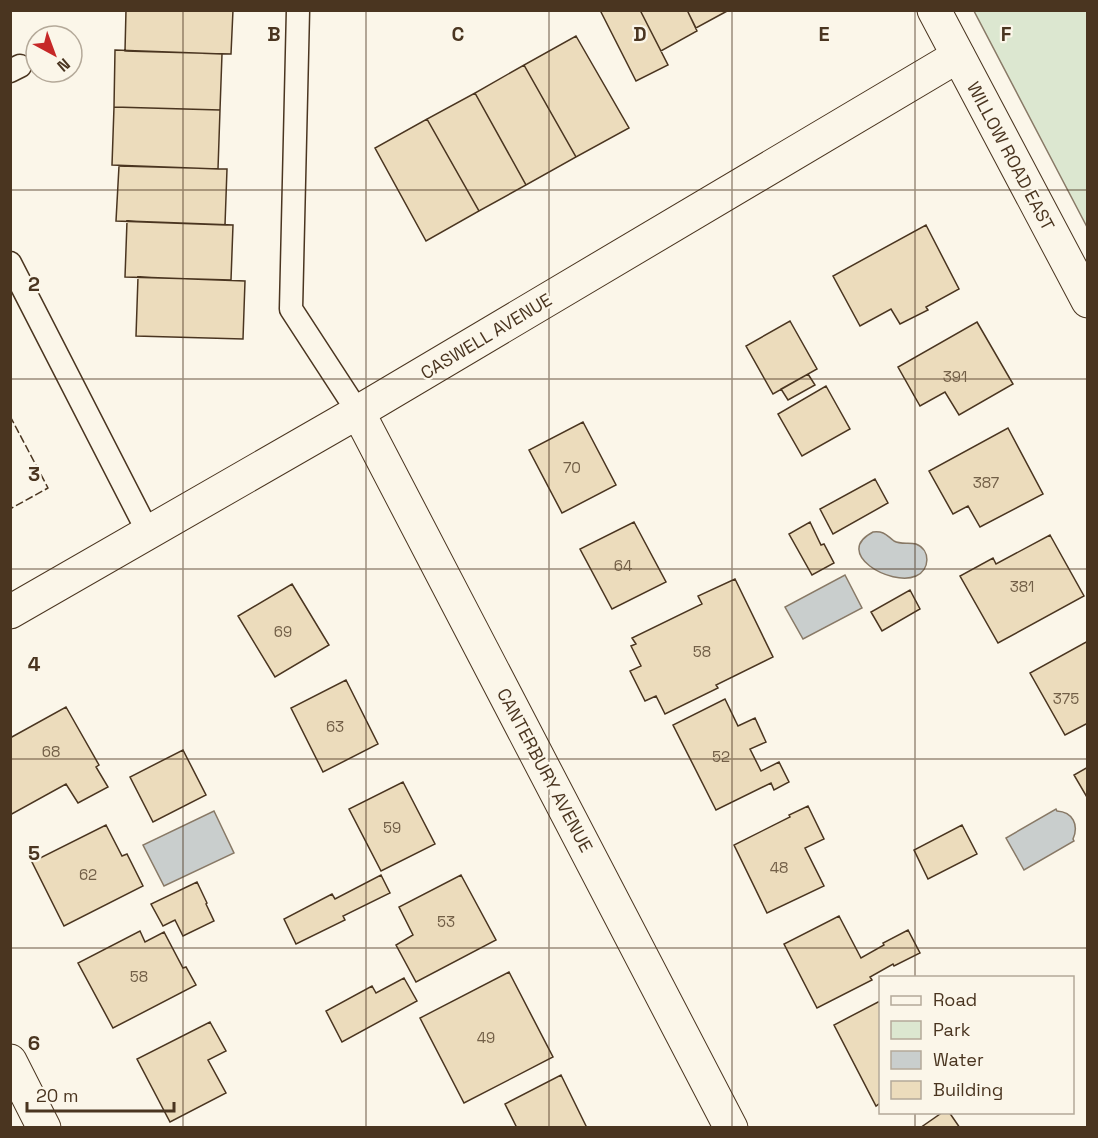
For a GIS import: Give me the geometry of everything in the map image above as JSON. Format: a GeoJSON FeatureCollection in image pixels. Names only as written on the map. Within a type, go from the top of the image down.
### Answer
{"type":"FeatureCollection","features":[{"type":"Feature","properties":{"kind":"street","name":"WILLOW ROAD EAST"},"geometry":{"type":"LineString","coordinates":[[934,10],[1088,301]]}},
{"type":"Feature","properties":{"kind":"street","name":"CASWELL AVENUE"},"geometry":{"type":"LineString","coordinates":[[10,612],[358,412],[958,56]]}},
{"type":"Feature","properties":{"kind":"street","name":"CANTERBURY AVENUE"},"geometry":{"type":"LineString","coordinates":[[358,412],[731,1128]]}},
{"type":"Feature","properties":{"kind":"street"},"geometry":{"type":"LineString","coordinates":[[10,1061],[44,1128]]}},
{"type":"Feature","properties":{"kind":"lane"},"geometry":{"type":"LineString","coordinates":[[298,10],[291,309],[358,412]]}},
{"type":"Feature","properties":{"kind":"lane"},"geometry":{"type":"LineString","coordinates":[[10,264],[148,532]]}},
{"type":"Feature","properties":{"kind":"green space"},"geometry":{"type":"Polygon","coordinates":[[[974,11],[1087,11],[1087,227],[974,11]]]}},
{"type":"Feature","properties":{"kind":"water"},"geometry":{"type":"Polygon","coordinates":[[[873,532],[883,533],[897,542],[913,543],[921,547],[927,560],[921,573],[905,578],[893,577],[870,566],[862,558],[859,549],[862,540],[873,532]]]}},
{"type":"Feature","properties":{"kind":"water"},"geometry":{"type":"Polygon","coordinates":[[[845,575],[862,608],[803,639],[785,607],[845,575]]]}},
{"type":"Feature","properties":{"kind":"water"},"geometry":{"type":"Polygon","coordinates":[[[1056,809],[1073,820],[1075,824],[1074,841],[1024,870],[1006,838],[1056,809]]]}},
{"type":"Feature","properties":{"kind":"water"},"geometry":{"type":"Polygon","coordinates":[[[214,811],[234,853],[164,886],[143,845],[214,811]]]}},
{"type":"Feature","properties":{"kind":"building"},"geometry":{"type":"Polygon","coordinates":[[[126,10],[233,10],[231,54],[125,51],[126,10]]]}},
{"type":"Feature","properties":{"kind":"building"},"geometry":{"type":"Polygon","coordinates":[[[600,10],[640,10],[668,65],[636,81],[600,10]]]}},
{"type":"Feature","properties":{"kind":"building"},"geometry":{"type":"Polygon","coordinates":[[[640,10],[687,10],[697,31],[661,51],[640,10]]]}},
{"type":"Feature","properties":{"kind":"building"},"geometry":{"type":"Polygon","coordinates":[[[687,10],[729,10],[696,28],[687,10]]]}},
{"type":"Feature","properties":{"kind":"building"},"geometry":{"type":"Polygon","coordinates":[[[576,36],[629,128],[576,157],[524,65],[576,36]]]}},
{"type":"Feature","properties":{"kind":"building"},"geometry":{"type":"Polygon","coordinates":[[[115,50],[222,54],[220,110],[114,107],[115,50]]]}},
{"type":"Feature","properties":{"kind":"building"},"geometry":{"type":"Polygon","coordinates":[[[524,65],[576,157],[526,185],[475,93],[524,65]]]}},
{"type":"Feature","properties":{"kind":"building"},"geometry":{"type":"Polygon","coordinates":[[[475,93],[526,185],[479,211],[427,119],[475,93]]]}},
{"type":"Feature","properties":{"kind":"building"},"geometry":{"type":"Polygon","coordinates":[[[114,107],[220,110],[218,169],[112,165],[114,107]]]}},
{"type":"Feature","properties":{"kind":"building"},"geometry":{"type":"Polygon","coordinates":[[[427,119],[479,211],[426,241],[375,148],[427,119]]]}},
{"type":"Feature","properties":{"kind":"building"},"geometry":{"type":"Polygon","coordinates":[[[119,166],[227,169],[225,225],[116,221],[119,166]]]}},
{"type":"Feature","properties":{"kind":"building"},"geometry":{"type":"Polygon","coordinates":[[[127,221],[233,225],[231,280],[125,277],[127,221]]]}},
{"type":"Feature","properties":{"kind":"building"},"geometry":{"type":"Polygon","coordinates":[[[926,225],[959,289],[926,307],[928,310],[900,324],[891,309],[860,326],[833,276],[926,225]]]}},
{"type":"Feature","properties":{"kind":"building"},"geometry":{"type":"Polygon","coordinates":[[[138,277],[245,281],[243,339],[136,336],[138,277]]]}},
{"type":"Feature","properties":{"kind":"building"},"geometry":{"type":"Polygon","coordinates":[[[790,321],[817,369],[773,394],[746,346],[790,321]]]}},
{"type":"Feature","properties":{"kind":"building"},"geometry":{"type":"Polygon","coordinates":[[[977,322],[1013,384],[959,415],[945,392],[920,406],[898,367],[977,322]]]}},
{"type":"Feature","properties":{"kind":"building"},"geometry":{"type":"Polygon","coordinates":[[[808,374],[815,385],[788,400],[781,389],[808,374]]]}},
{"type":"Feature","properties":{"kind":"building"},"geometry":{"type":"Polygon","coordinates":[[[826,386],[850,429],[802,456],[778,414],[826,386]]]}},
{"type":"Feature","properties":{"kind":"building"},"geometry":{"type":"Polygon","coordinates":[[[583,422],[616,485],[562,513],[529,450],[583,422]]]}},
{"type":"Feature","properties":{"kind":"building"},"geometry":{"type":"Polygon","coordinates":[[[1008,428],[1043,494],[980,527],[968,506],[953,514],[929,471],[1008,428]]]}},
{"type":"Feature","properties":{"kind":"building"},"geometry":{"type":"Polygon","coordinates":[[[875,479],[888,503],[833,534],[820,509],[875,479]]]}},
{"type":"Feature","properties":{"kind":"building"},"geometry":{"type":"Polygon","coordinates":[[[634,522],[666,582],[612,609],[580,549],[634,522]]]}},
{"type":"Feature","properties":{"kind":"building"},"geometry":{"type":"Polygon","coordinates":[[[810,522],[821,545],[824,544],[834,563],[812,575],[789,534],[810,522]]]}},
{"type":"Feature","properties":{"kind":"building"},"geometry":{"type":"Polygon","coordinates":[[[1050,535],[1084,596],[998,643],[960,576],[993,558],[996,564],[1050,535]]]}},
{"type":"Feature","properties":{"kind":"building"},"geometry":{"type":"Polygon","coordinates":[[[735,579],[773,657],[716,685],[718,688],[665,714],[656,696],[645,701],[630,671],[641,666],[631,646],[636,644],[632,638],[702,604],[698,596],[735,579]]]}},
{"type":"Feature","properties":{"kind":"building"},"geometry":{"type":"Polygon","coordinates":[[[292,584],[329,645],[275,677],[238,616],[292,584]]]}},
{"type":"Feature","properties":{"kind":"building"},"geometry":{"type":"Polygon","coordinates":[[[910,590],[920,609],[882,631],[871,612],[910,590]]]}},
{"type":"Feature","properties":{"kind":"building"},"geometry":{"type":"Polygon","coordinates":[[[1088,641],[1088,723],[1065,735],[1030,673],[1088,641]]]}},
{"type":"Feature","properties":{"kind":"building"},"geometry":{"type":"Polygon","coordinates":[[[346,680],[378,744],[323,772],[291,708],[346,680]]]}},
{"type":"Feature","properties":{"kind":"building"},"geometry":{"type":"Polygon","coordinates":[[[725,699],[738,726],[755,718],[766,742],[750,749],[761,771],[779,762],[789,782],[774,790],[771,783],[716,810],[673,725],[725,699]]]}},
{"type":"Feature","properties":{"kind":"building"},"geometry":{"type":"Polygon","coordinates":[[[66,707],[99,765],[96,767],[108,787],[78,803],[66,784],[10,815],[10,738],[66,707]]]}},
{"type":"Feature","properties":{"kind":"building"},"geometry":{"type":"Polygon","coordinates":[[[183,750],[206,795],[153,822],[130,777],[183,750]]]}},
{"type":"Feature","properties":{"kind":"building"},"geometry":{"type":"Polygon","coordinates":[[[1088,767],[1088,799],[1074,775],[1088,767]]]}},
{"type":"Feature","properties":{"kind":"building"},"geometry":{"type":"Polygon","coordinates":[[[403,782],[435,844],[381,871],[349,809],[403,782]]]}},
{"type":"Feature","properties":{"kind":"building"},"geometry":{"type":"Polygon","coordinates":[[[808,806],[824,839],[805,848],[824,886],[767,913],[734,845],[808,806]]]}},
{"type":"Feature","properties":{"kind":"building"},"geometry":{"type":"Polygon","coordinates":[[[106,825],[122,856],[127,854],[143,886],[64,926],[32,862],[106,825]]]}},
{"type":"Feature","properties":{"kind":"building"},"geometry":{"type":"Polygon","coordinates":[[[962,825],[977,854],[928,879],[914,850],[962,825]]]}},
{"type":"Feature","properties":{"kind":"building"},"geometry":{"type":"Polygon","coordinates":[[[381,875],[390,893],[343,916],[345,920],[296,944],[284,919],[332,894],[335,899],[381,875]]]}},
{"type":"Feature","properties":{"kind":"building"},"geometry":{"type":"Polygon","coordinates":[[[461,875],[496,940],[416,982],[396,945],[413,935],[399,907],[461,875]]]}},
{"type":"Feature","properties":{"kind":"building"},"geometry":{"type":"Polygon","coordinates":[[[197,882],[214,921],[183,936],[175,920],[163,926],[151,904],[197,882]]]}},
{"type":"Feature","properties":{"kind":"building"},"geometry":{"type":"Polygon","coordinates":[[[839,916],[861,958],[908,930],[920,953],[894,966],[893,964],[870,977],[872,980],[817,1008],[784,944],[839,916]]]}},
{"type":"Feature","properties":{"kind":"building"},"geometry":{"type":"Polygon","coordinates":[[[140,931],[145,942],[164,932],[183,968],[186,967],[196,985],[113,1028],[78,963],[140,931]]]}},
{"type":"Feature","properties":{"kind":"building"},"geometry":{"type":"Polygon","coordinates":[[[509,972],[553,1057],[464,1103],[420,1018],[509,972]]]}},
{"type":"Feature","properties":{"kind":"building"},"geometry":{"type":"Polygon","coordinates":[[[404,978],[417,1001],[342,1042],[326,1011],[372,986],[376,993],[404,978]]]}},
{"type":"Feature","properties":{"kind":"building"},"geometry":{"type":"Polygon","coordinates":[[[879,1002],[879,1104],[876,1106],[834,1025],[879,1002]]]}},
{"type":"Feature","properties":{"kind":"building"},"geometry":{"type":"Polygon","coordinates":[[[210,1022],[226,1051],[208,1060],[226,1093],[170,1122],[137,1059],[210,1022]]]}},
{"type":"Feature","properties":{"kind":"building"},"geometry":{"type":"Polygon","coordinates":[[[561,1075],[587,1128],[517,1128],[505,1104],[561,1075]]]}},
{"type":"Feature","properties":{"kind":"building"},"geometry":{"type":"Polygon","coordinates":[[[940,1114],[950,1114],[960,1128],[920,1128],[940,1114]]]}},
{"type":"Feature","properties":{"kind":"fence"},"geometry":{"type":"LineString","coordinates":[[10,416],[48,488],[10,509]]}}]}
